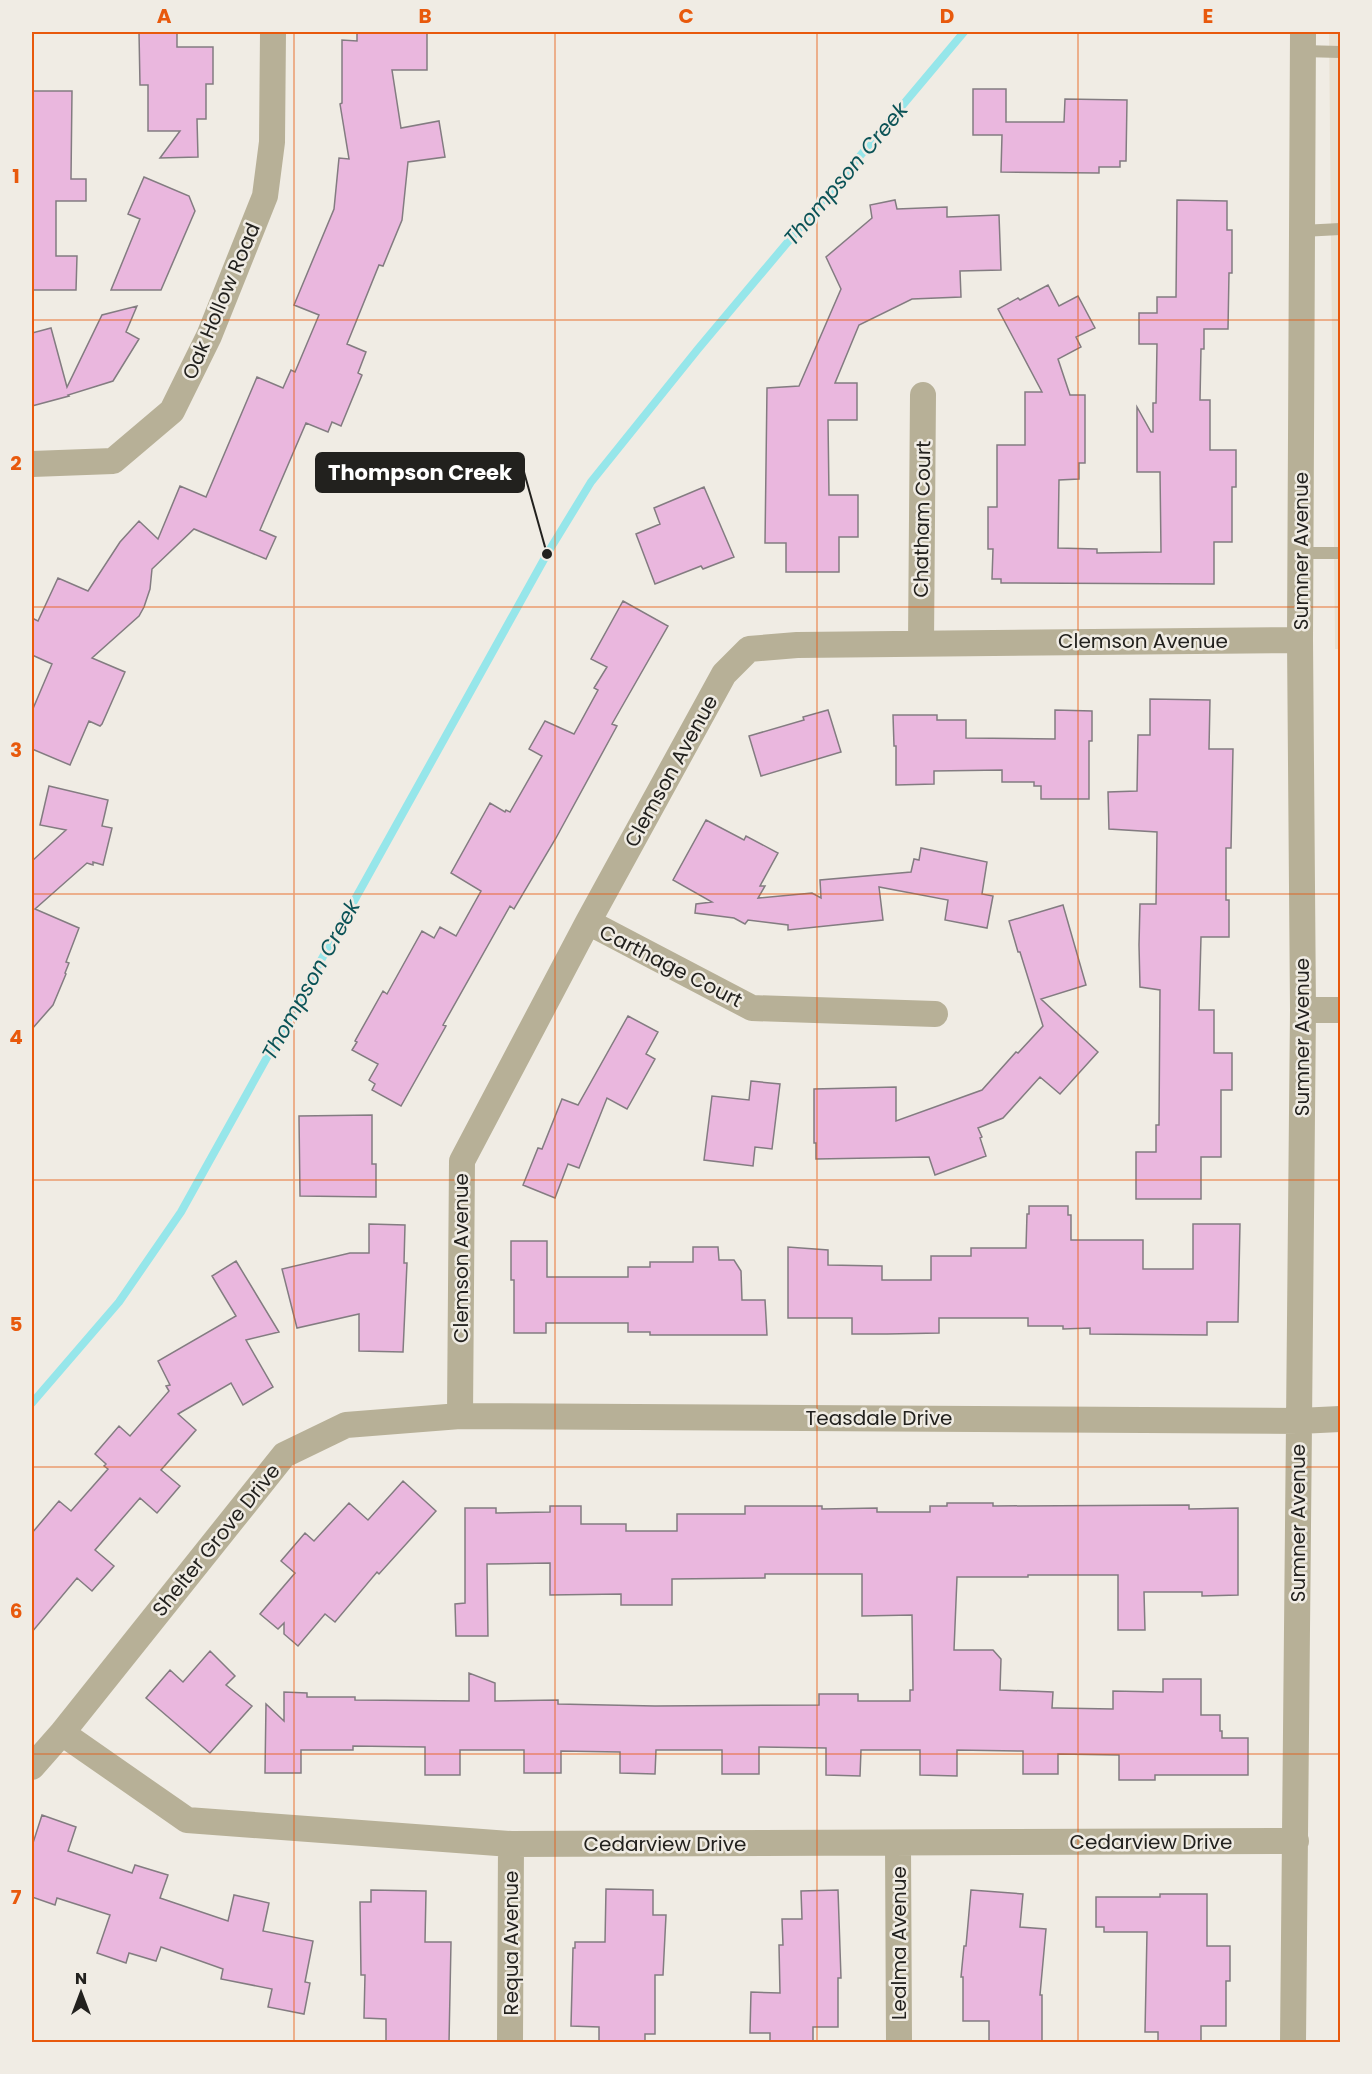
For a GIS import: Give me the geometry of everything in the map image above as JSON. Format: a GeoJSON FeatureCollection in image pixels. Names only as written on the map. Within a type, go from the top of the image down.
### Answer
{"type":"FeatureCollection","features":[{"type":"Feature","properties":{"kind":"street","name":"Oak Hollow Road"},"geometry":{"type":"LineString","coordinates":[[32,464],[113,461],[172,411],[209,336],[265,196],[272,142],[273,32]]}},
{"type":"Feature","properties":{"kind":"street","name":"Sumner Avenue"},"geometry":{"type":"LineString","coordinates":[[1293,2043],[1303,1010],[1300,640],[1303,41]]}},
{"type":"Feature","properties":{"kind":"street","name":"Chatham Court"},"geometry":{"type":"LineString","coordinates":[[921,643],[923,395]]}},
{"type":"Feature","properties":{"kind":"street","name":"Clemson Avenue"},"geometry":{"type":"LineString","coordinates":[[460,1416],[462,1161],[588,922],[724,674],[749,649],[797,645],[1300,640]]}},
{"type":"Feature","properties":{"kind":"street","name":"Carthage Court"},"geometry":{"type":"LineString","coordinates":[[588,922],[753,1008],[935,1014]]}},
{"type":"Feature","properties":{"kind":"street"},"geometry":{"type":"LineString","coordinates":[[1303,1010],[1341,1010]]}},
{"type":"Feature","properties":{"kind":"street","name":"Teasdale Drive"},"geometry":{"type":"LineString","coordinates":[[460,1416],[1299,1421],[1341,1419]]}},
{"type":"Feature","properties":{"kind":"street","name":"Shelter Grove Drive"},"geometry":{"type":"LineString","coordinates":[[32,1767],[62,1733],[284,1455],[346,1425],[460,1416]]}},
{"type":"Feature","properties":{"kind":"street","name":"Cedarview Drive"},"geometry":{"type":"LineString","coordinates":[[62,1733],[187,1820],[511,1844],[1296,1841]]}},
{"type":"Feature","properties":{"kind":"street","name":"Requa Avenue"},"geometry":{"type":"LineString","coordinates":[[510,2043],[511,1844]]}},
{"type":"Feature","properties":{"kind":"street","name":"Lealma Avenue"},"geometry":{"type":"LineString","coordinates":[[898,1844],[899,2043]]}},
{"type":"Feature","properties":{"kind":"lane"},"geometry":{"type":"LineString","coordinates":[[1303,41],[1341,52]]}},
{"type":"Feature","properties":{"kind":"lane"},"geometry":{"type":"LineString","coordinates":[[1302,231],[1341,229]]}},
{"type":"Feature","properties":{"kind":"lane"},"geometry":{"type":"LineString","coordinates":[[1301,553],[1341,553]]}},
{"type":"Feature","properties":{"kind":"shaded area"},"geometry":{"type":"Polygon","coordinates":[[[1329,32],[1340,32],[1340,649],[1335,649],[1329,32]]]}},
{"type":"Feature","properties":{"kind":"building"},"geometry":{"type":"Polygon","coordinates":[[[139,32],[177,32],[177,47],[213,47],[213,84],[206,84],[206,119],[197,119],[198,157],[160,158],[180,131],[148,131],[148,85],[140,85],[139,32]]]}},
{"type":"Feature","properties":{"kind":"building"},"geometry":{"type":"Polygon","coordinates":[[[357,32],[427,32],[427,70],[392,70],[401,128],[439,121],[445,157],[408,162],[402,220],[383,266],[379,265],[347,344],[366,352],[358,373],[362,375],[341,426],[332,422],[328,432],[306,423],[260,530],[276,537],[266,559],[194,529],[152,569],[150,589],[139,616],[92,658],[125,672],[102,724],[100,726],[89,721],[70,765],[32,749],[32,711],[52,664],[32,655],[32,618],[38,621],[58,578],[88,591],[120,542],[139,521],[158,539],[180,486],[206,497],[257,377],[283,388],[291,370],[295,372],[319,315],[294,305],[334,209],[339,158],[349,159],[340,104],[342,103],[342,40],[357,41],[357,32]]]}},
{"type":"Feature","properties":{"kind":"building"},"geometry":{"type":"Polygon","coordinates":[[[973,89],[1006,89],[1006,122],[1064,122],[1065,99],[1127,100],[1126,161],[1120,161],[1120,167],[1099,167],[1099,173],[1001,172],[1002,135],[973,135],[973,89]]]}},
{"type":"Feature","properties":{"kind":"building"},"geometry":{"type":"Polygon","coordinates":[[[32,91],[72,91],[71,179],[86,179],[86,201],[56,201],[56,256],[77,256],[76,290],[32,290],[32,91]]]}},
{"type":"Feature","properties":{"kind":"building"},"geometry":{"type":"Polygon","coordinates":[[[144,177],[189,196],[195,211],[161,290],[111,290],[140,219],[128,214],[144,177]]]}},
{"type":"Feature","properties":{"kind":"building"},"geometry":{"type":"Polygon","coordinates":[[[895,200],[897,209],[947,207],[947,217],[999,215],[1001,270],[960,271],[961,297],[912,299],[859,325],[835,383],[857,383],[857,420],[828,420],[829,495],[858,495],[858,537],[839,537],[839,572],[786,572],[786,543],[765,543],[767,388],[799,386],[841,289],[826,257],[872,218],[870,205],[895,200]]]}},
{"type":"Feature","properties":{"kind":"building"},"geometry":{"type":"Polygon","coordinates":[[[1177,200],[1227,201],[1227,230],[1232,230],[1228,329],[1204,329],[1204,349],[1201,349],[1200,400],[1210,400],[1210,450],[1236,450],[1236,487],[1232,487],[1232,542],[1214,542],[1214,584],[1001,583],[1001,579],[992,579],[993,549],[988,549],[988,507],[997,507],[997,445],[1025,445],[1025,392],[1042,392],[998,309],[1048,285],[1059,306],[1078,296],[1095,328],[1076,337],[1081,347],[1058,359],[1070,395],[1085,395],[1085,463],[1079,463],[1079,479],[1059,480],[1058,548],[1097,549],[1097,553],[1161,552],[1160,472],[1137,472],[1137,407],[1153,432],[1157,344],[1139,344],[1139,313],[1157,313],[1157,297],[1176,297],[1177,200]]]}},
{"type":"Feature","properties":{"kind":"building"},"geometry":{"type":"Polygon","coordinates":[[[137,306],[126,332],[139,339],[113,381],[32,406],[32,333],[51,328],[67,387],[102,315],[137,306]]]}},
{"type":"Feature","properties":{"kind":"building"},"geometry":{"type":"Polygon","coordinates":[[[704,487],[734,557],[703,569],[701,566],[655,584],[636,534],[660,524],[654,508],[704,487]]]}},
{"type":"Feature","properties":{"kind":"building"},"geometry":{"type":"Polygon","coordinates":[[[623,601],[668,626],[612,724],[617,726],[556,838],[514,909],[510,906],[443,1025],[446,1026],[401,1106],[372,1090],[375,1084],[369,1080],[378,1064],[352,1050],[357,1042],[355,1041],[383,991],[387,994],[422,931],[434,938],[440,927],[456,936],[481,891],[451,873],[490,803],[505,812],[506,810],[510,812],[542,756],[529,749],[545,721],[574,734],[598,690],[594,688],[607,667],[591,659],[623,601]]]}},
{"type":"Feature","properties":{"kind":"building"},"geometry":{"type":"Polygon","coordinates":[[[1150,699],[1210,700],[1209,749],[1233,749],[1231,848],[1226,848],[1229,937],[1201,937],[1199,1010],[1214,1010],[1214,1053],[1232,1053],[1232,1090],[1221,1090],[1221,1157],[1201,1157],[1201,1199],[1136,1199],[1136,1152],[1156,1152],[1156,1125],[1159,1125],[1160,990],[1140,987],[1139,945],[1140,904],[1156,904],[1157,832],[1109,829],[1108,792],[1137,791],[1138,735],[1150,735],[1150,699]]]}},
{"type":"Feature","properties":{"kind":"building"},"geometry":{"type":"Polygon","coordinates":[[[828,710],[841,752],[761,776],[749,736],[804,720],[803,717],[828,710]]]}},
{"type":"Feature","properties":{"kind":"building"},"geometry":{"type":"Polygon","coordinates":[[[1055,710],[1092,711],[1092,741],[1089,741],[1089,799],[1041,799],[1041,786],[1034,786],[1034,782],[1002,782],[1002,770],[934,771],[934,784],[896,785],[893,715],[937,715],[937,720],[966,720],[966,738],[1055,739],[1055,710]]]}},
{"type":"Feature","properties":{"kind":"building"},"geometry":{"type":"Polygon","coordinates":[[[49,786],[108,800],[102,826],[112,828],[103,865],[87,863],[35,909],[79,928],[66,962],[69,963],[66,974],[53,1005],[32,1029],[32,861],[66,830],[40,825],[49,786]]]}},
{"type":"Feature","properties":{"kind":"building"},"geometry":{"type":"Polygon","coordinates":[[[706,820],[744,840],[746,836],[778,853],[760,886],[765,886],[758,898],[812,893],[821,898],[820,880],[911,872],[914,859],[919,860],[921,848],[987,862],[982,894],[993,896],[987,928],[945,920],[948,900],[879,887],[883,920],[788,930],[788,925],[748,920],[745,924],[734,918],[695,913],[696,904],[712,902],[673,880],[706,820]]]}},
{"type":"Feature","properties":{"kind":"building"},"geometry":{"type":"Polygon","coordinates":[[[1063,905],[1086,985],[1041,999],[1098,1052],[1060,1094],[1040,1077],[1003,1118],[978,1128],[986,1156],[935,1175],[929,1157],[816,1159],[814,1089],[896,1087],[896,1121],[982,1090],[1016,1052],[1018,1053],[1043,1026],[1009,921],[1063,905]]]}},
{"type":"Feature","properties":{"kind":"building"},"geometry":{"type":"Polygon","coordinates":[[[628,1016],[658,1032],[646,1054],[655,1059],[627,1109],[607,1098],[579,1168],[568,1164],[555,1198],[523,1185],[538,1148],[542,1149],[562,1099],[578,1105],[628,1016]]]}},
{"type":"Feature","properties":{"kind":"building"},"geometry":{"type":"Polygon","coordinates":[[[751,1081],[780,1084],[772,1149],[755,1147],[753,1166],[704,1160],[712,1096],[749,1100],[751,1081]]]}},
{"type":"Feature","properties":{"kind":"building"},"geometry":{"type":"Polygon","coordinates":[[[372,1115],[372,1164],[376,1164],[376,1197],[300,1196],[299,1116],[372,1115]]]}},
{"type":"Feature","properties":{"kind":"building"},"geometry":{"type":"Polygon","coordinates":[[[1029,1206],[1068,1206],[1068,1215],[1071,1215],[1071,1240],[1143,1240],[1143,1269],[1193,1269],[1193,1224],[1240,1224],[1238,1322],[1207,1322],[1207,1335],[1090,1334],[1090,1328],[1063,1329],[1063,1326],[1028,1326],[1028,1318],[939,1318],[939,1333],[852,1334],[852,1318],[788,1318],[788,1247],[828,1250],[828,1265],[882,1266],[882,1280],[931,1280],[931,1256],[971,1256],[971,1248],[1026,1248],[1029,1206]]]}},
{"type":"Feature","properties":{"kind":"building"},"geometry":{"type":"Polygon","coordinates":[[[369,1224],[405,1225],[404,1263],[407,1263],[403,1352],[359,1351],[359,1314],[297,1328],[282,1269],[350,1253],[369,1253],[369,1224]]]}},
{"type":"Feature","properties":{"kind":"building"},"geometry":{"type":"Polygon","coordinates":[[[511,1241],[547,1241],[547,1277],[628,1277],[628,1267],[650,1267],[650,1262],[693,1262],[693,1247],[718,1247],[719,1260],[734,1260],[741,1271],[742,1300],[765,1300],[767,1335],[650,1335],[650,1332],[628,1332],[628,1323],[546,1323],[546,1333],[514,1333],[511,1241]]]}},
{"type":"Feature","properties":{"kind":"building"},"geometry":{"type":"Polygon","coordinates":[[[236,1261],[279,1332],[246,1340],[273,1387],[243,1405],[231,1383],[178,1414],[196,1430],[161,1470],[180,1486],[157,1513],[140,1498],[95,1550],[114,1566],[92,1591],[77,1578],[32,1632],[32,1533],[59,1501],[71,1511],[108,1469],[95,1454],[119,1426],[130,1436],[169,1391],[166,1386],[170,1385],[158,1361],[236,1316],[212,1276],[236,1261]]]}},
{"type":"Feature","properties":{"kind":"building"},"geometry":{"type":"Polygon","coordinates":[[[403,1481],[436,1511],[379,1574],[377,1572],[335,1622],[325,1614],[298,1646],[284,1634],[284,1623],[278,1629],[260,1614],[295,1573],[281,1561],[305,1533],[314,1541],[349,1503],[368,1520],[403,1481]]]}},
{"type":"Feature","properties":{"kind":"building"},"geometry":{"type":"Polygon","coordinates":[[[947,1503],[993,1503],[993,1506],[1189,1505],[1189,1509],[1238,1508],[1238,1595],[1202,1596],[1202,1592],[1144,1592],[1145,1630],[1118,1630],[1118,1575],[957,1577],[954,1650],[993,1650],[1001,1659],[1000,1690],[1053,1692],[1052,1708],[1113,1709],[1113,1691],[1163,1692],[1163,1679],[1201,1679],[1201,1715],[1220,1715],[1222,1738],[1248,1738],[1248,1775],[1155,1775],[1155,1780],[1119,1780],[1119,1755],[1058,1754],[1058,1774],[1023,1774],[1023,1751],[957,1750],[957,1776],[920,1775],[920,1750],[861,1750],[860,1776],[826,1775],[826,1748],[759,1747],[759,1774],[722,1774],[722,1750],[656,1750],[655,1774],[620,1773],[620,1752],[561,1751],[561,1773],[524,1773],[524,1750],[460,1750],[460,1775],[425,1775],[425,1747],[353,1746],[353,1750],[301,1750],[301,1773],[265,1773],[266,1704],[284,1721],[284,1692],[307,1693],[307,1697],[355,1697],[355,1700],[469,1701],[469,1673],[495,1683],[495,1701],[558,1700],[558,1704],[655,1706],[819,1705],[819,1694],[858,1694],[858,1701],[910,1701],[910,1690],[913,1690],[912,1615],[862,1616],[862,1574],[765,1574],[765,1578],[672,1579],[672,1605],[621,1605],[621,1594],[550,1595],[550,1563],[487,1564],[488,1636],[456,1636],[455,1604],[465,1603],[465,1508],[496,1508],[496,1513],[550,1512],[550,1506],[581,1506],[581,1524],[626,1524],[626,1531],[677,1531],[677,1514],[745,1514],[745,1506],[822,1506],[822,1509],[877,1508],[877,1512],[930,1512],[930,1506],[947,1506],[947,1503]]]}},
{"type":"Feature","properties":{"kind":"building"},"geometry":{"type":"Polygon","coordinates":[[[210,1651],[235,1676],[226,1685],[252,1706],[210,1753],[146,1698],[170,1670],[183,1682],[210,1651]]]}},
{"type":"Feature","properties":{"kind":"building"},"geometry":{"type":"Polygon","coordinates":[[[42,1815],[76,1827],[68,1851],[132,1873],[135,1865],[168,1875],[160,1898],[228,1921],[234,1895],[269,1903],[263,1931],[313,1941],[305,1982],[310,1983],[304,2014],[268,2007],[272,1989],[221,1979],[223,1969],[161,1947],[156,1961],[129,1953],[126,1963],[97,1953],[110,1915],[57,1898],[55,1905],[32,1897],[32,1846],[42,1815]]]}},
{"type":"Feature","properties":{"kind":"building"},"geometry":{"type":"Polygon","coordinates":[[[606,1889],[653,1890],[653,1915],[666,1915],[663,1975],[655,1975],[655,2034],[645,2034],[645,2043],[599,2043],[599,2027],[571,2026],[573,1948],[575,1948],[575,1942],[605,1942],[606,1889]]]}},
{"type":"Feature","properties":{"kind":"building"},"geometry":{"type":"Polygon","coordinates":[[[371,1890],[426,1891],[425,1942],[451,1942],[449,2043],[386,2043],[386,2019],[364,2018],[365,1975],[361,1975],[360,1902],[371,1902],[371,1890]]]}},
{"type":"Feature","properties":{"kind":"building"},"geometry":{"type":"Polygon","coordinates":[[[838,1890],[841,1978],[838,1978],[838,2027],[813,2027],[813,2043],[770,2043],[770,2033],[750,2033],[751,1992],[780,1993],[779,1945],[783,1945],[782,1919],[802,1919],[801,1891],[838,1890]]]}},
{"type":"Feature","properties":{"kind":"building"},"geometry":{"type":"Polygon","coordinates":[[[971,1890],[1023,1894],[1020,1927],[1046,1929],[1040,1995],[1042,1995],[1042,2042],[989,2043],[989,2021],[963,2021],[963,1977],[961,1977],[971,1890]]]}},
{"type":"Feature","properties":{"kind":"building"},"geometry":{"type":"Polygon","coordinates":[[[1160,1894],[1207,1894],[1207,1946],[1230,1946],[1230,1981],[1226,1981],[1226,2026],[1201,2026],[1201,2043],[1158,2043],[1158,2032],[1145,2032],[1147,1932],[1104,1932],[1104,1927],[1096,1927],[1096,1897],[1160,1897],[1160,1894]]]}},
{"type":"Feature","properties":{"kind":"waterway","name":"Thompson Creek"},"geometry":{"type":"LineString","coordinates":[[32,1403],[119,1302],[181,1212],[547,554],[591,482],[698,349],[964,32]]}},
{"type":"Feature","properties":{"kind":"place","name":"Thompson Creek"},"geometry":{"type":"Point","coordinates":[547,554]}}]}
